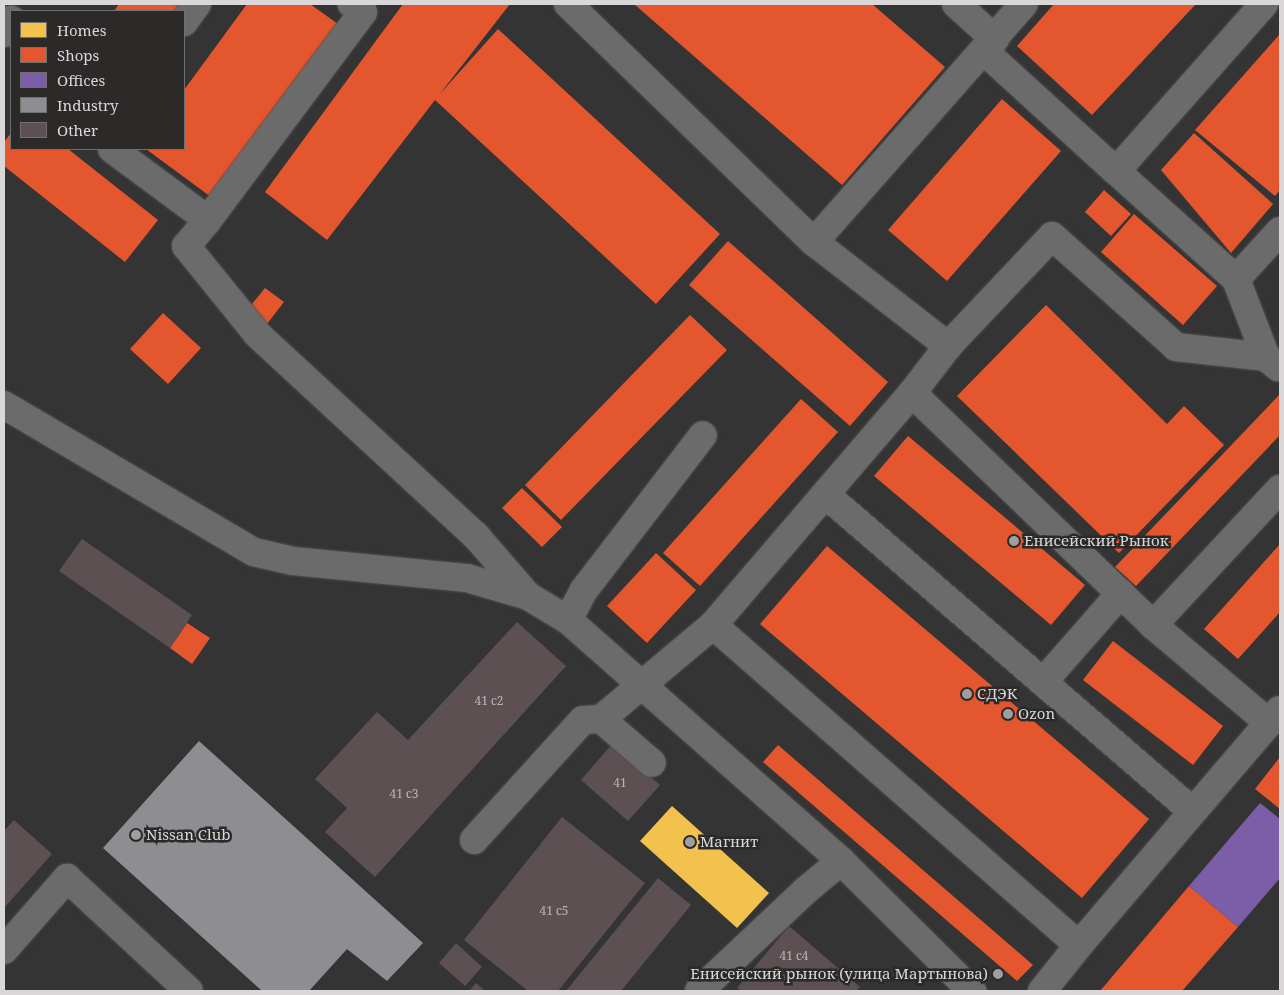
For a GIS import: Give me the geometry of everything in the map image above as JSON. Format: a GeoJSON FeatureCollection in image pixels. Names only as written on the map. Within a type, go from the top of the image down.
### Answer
{"type":"FeatureCollection","features":[{"type":"Feature","properties":{"kind":"street"},"geometry":{"type":"LineString","coordinates":[[185,21],[197,4]]}},
{"type":"Feature","properties":{"kind":"street"},"geometry":{"type":"LineString","coordinates":[[352,4],[363,12],[208,220],[186,246],[258,334],[476,536],[528,596]]}},
{"type":"Feature","properties":{"kind":"street"},"geometry":{"type":"LineString","coordinates":[[568,4],[814,242],[948,346]]}},
{"type":"Feature","properties":{"kind":"street"},"geometry":{"type":"LineString","coordinates":[[956,4],[989,45],[1116,171],[1236,279],[1273,363]]}},
{"type":"Feature","properties":{"kind":"street"},"geometry":{"type":"LineString","coordinates":[[814,242],[1024,4]]}},
{"type":"Feature","properties":{"kind":"street"},"geometry":{"type":"LineString","coordinates":[[1116,171],[1264,4]]}},
{"type":"Feature","properties":{"kind":"street"},"geometry":{"type":"LineString","coordinates":[[4,33],[10,22]]}},
{"type":"Feature","properties":{"kind":"street"},"geometry":{"type":"LineString","coordinates":[[113,150],[208,220]]}},
{"type":"Feature","properties":{"kind":"street"},"geometry":{"type":"LineString","coordinates":[[1236,279],[1280,231]]}},
{"type":"Feature","properties":{"kind":"street"},"geometry":{"type":"LineString","coordinates":[[474,840],[583,720],[601,719],[712,625],[912,393],[948,346],[1052,236],[1176,347],[1273,363]]}},
{"type":"Feature","properties":{"kind":"street"},"geometry":{"type":"LineString","coordinates":[[912,393],[1153,625],[1277,714],[1192,811],[1042,991]]}},
{"type":"Feature","properties":{"kind":"street"},"geometry":{"type":"LineString","coordinates":[[4,405],[254,552],[293,561],[467,578],[528,596],[568,620],[841,861],[957,986]]}},
{"type":"Feature","properties":{"kind":"street"},"geometry":{"type":"LineString","coordinates":[[568,620],[584,590],[703,435]]}},
{"type":"Feature","properties":{"kind":"street"},"geometry":{"type":"LineString","coordinates":[[1153,625],[1280,489]]}},
{"type":"Feature","properties":{"kind":"street"},"geometry":{"type":"LineString","coordinates":[[825,494],[1192,811]]}},
{"type":"Feature","properties":{"kind":"street"},"geometry":{"type":"LineString","coordinates":[[1043,682],[1121,594]]}},
{"type":"Feature","properties":{"kind":"street"},"geometry":{"type":"LineString","coordinates":[[712,625],[1079,946]]}},
{"type":"Feature","properties":{"kind":"street"},"geometry":{"type":"LineString","coordinates":[[601,719],[652,764]]}},
{"type":"Feature","properties":{"kind":"street"},"geometry":{"type":"LineString","coordinates":[[699,991],[804,891],[841,861]]}},
{"type":"Feature","properties":{"kind":"street"},"geometry":{"type":"LineString","coordinates":[[4,950],[67,878],[189,991]]}},
{"type":"Feature","properties":{"kind":"building: Homes"},"geometry":{"type":"Polygon","coordinates":[[[672,806],[769,893],[737,928],[640,841],[672,806]]]}},
{"type":"Feature","properties":{"kind":"building: Shops"},"geometry":{"type":"Polygon","coordinates":[[[119,4],[180,4],[176,10],[115,10],[119,4]]]}},
{"type":"Feature","properties":{"kind":"building: Shops"},"geometry":{"type":"Polygon","coordinates":[[[247,4],[310,4],[338,24],[211,197],[147,150],[185,150],[185,89],[247,4]]]}},
{"type":"Feature","properties":{"kind":"building: Shops"},"geometry":{"type":"Polygon","coordinates":[[[403,4],[510,4],[439,95],[498,29],[720,234],[656,304],[435,100],[327,240],[265,192],[403,4]]]}},
{"type":"Feature","properties":{"kind":"building: Shops"},"geometry":{"type":"Polygon","coordinates":[[[634,4],[872,4],[945,67],[842,185],[634,4]]]}},
{"type":"Feature","properties":{"kind":"building: Shops"},"geometry":{"type":"Polygon","coordinates":[[[1054,4],[1196,4],[1092,115],[1017,46],[1054,4]]]}},
{"type":"Feature","properties":{"kind":"building: Shops"},"geometry":{"type":"Polygon","coordinates":[[[1280,34],[1280,190],[1275,196],[1195,130],[1280,34]]]}},
{"type":"Feature","properties":{"kind":"building: Shops"},"geometry":{"type":"Polygon","coordinates":[[[1002,99],[1061,151],[947,281],[888,230],[1002,99]]]}},
{"type":"Feature","properties":{"kind":"building: Shops"},"geometry":{"type":"Polygon","coordinates":[[[1194,133],[1273,204],[1231,253],[1161,170],[1194,133]]]}},
{"type":"Feature","properties":{"kind":"building: Shops"},"geometry":{"type":"Polygon","coordinates":[[[10,134],[10,150],[69,150],[158,220],[125,262],[4,166],[4,142],[10,134]]]}},
{"type":"Feature","properties":{"kind":"building: Shops"},"geometry":{"type":"Polygon","coordinates":[[[1104,190],[1131,214],[1111,236],[1085,212],[1104,190]]]}},
{"type":"Feature","properties":{"kind":"building: Shops"},"geometry":{"type":"Polygon","coordinates":[[[1134,214],[1217,286],[1183,325],[1101,252],[1134,214]]]}},
{"type":"Feature","properties":{"kind":"building: Shops"},"geometry":{"type":"Polygon","coordinates":[[[728,241],[888,382],[850,426],[689,285],[728,241]]]}},
{"type":"Feature","properties":{"kind":"building: Shops"},"geometry":{"type":"Polygon","coordinates":[[[265,288],[284,302],[267,324],[248,309],[265,288]]]}},
{"type":"Feature","properties":{"kind":"building: Shops"},"geometry":{"type":"Polygon","coordinates":[[[1046,305],[1167,424],[1184,406],[1224,445],[1119,553],[957,396],[1046,305]]]}},
{"type":"Feature","properties":{"kind":"building: Shops"},"geometry":{"type":"Polygon","coordinates":[[[163,313],[201,348],[168,384],[130,349],[163,313]]]}},
{"type":"Feature","properties":{"kind":"building: Shops"},"geometry":{"type":"Polygon","coordinates":[[[690,315],[727,350],[561,520],[525,485],[690,315]]]}},
{"type":"Feature","properties":{"kind":"building: Shops"},"geometry":{"type":"Polygon","coordinates":[[[1280,394],[1280,435],[1136,586],[1115,567],[1280,394]]]}},
{"type":"Feature","properties":{"kind":"building: Shops"},"geometry":{"type":"Polygon","coordinates":[[[801,399],[838,432],[700,586],[663,553],[801,399]]]}},
{"type":"Feature","properties":{"kind":"building: Shops"},"geometry":{"type":"Polygon","coordinates":[[[908,436],[1085,585],[1051,625],[874,476],[908,436]]]}},
{"type":"Feature","properties":{"kind":"building: Shops"},"geometry":{"type":"Polygon","coordinates":[[[522,488],[562,527],[542,547],[502,508],[522,488]]]}},
{"type":"Feature","properties":{"kind":"building: Shops"},"geometry":{"type":"Polygon","coordinates":[[[1280,544],[1280,612],[1238,659],[1204,629],[1280,544]]]}},
{"type":"Feature","properties":{"kind":"building: Shops"},"geometry":{"type":"Polygon","coordinates":[[[827,546],[1149,819],[1082,898],[760,624],[827,546]]]}},
{"type":"Feature","properties":{"kind":"building: Shops"},"geometry":{"type":"Polygon","coordinates":[[[656,553],[696,590],[647,643],[607,606],[656,553]]]}},
{"type":"Feature","properties":{"kind":"building: Shops"},"geometry":{"type":"Polygon","coordinates":[[[187,623],[210,638],[192,664],[170,648],[187,623]]]}},
{"type":"Feature","properties":{"kind":"building: Shops"},"geometry":{"type":"Polygon","coordinates":[[[1113,641],[1223,726],[1193,765],[1083,680],[1113,641]]]}},
{"type":"Feature","properties":{"kind":"building: Shops"},"geometry":{"type":"Polygon","coordinates":[[[778,745],[1033,965],[1017,981],[763,762],[778,745]]]}},
{"type":"Feature","properties":{"kind":"building: Shops"},"geometry":{"type":"Polygon","coordinates":[[[1280,757],[1280,809],[1255,789],[1280,757]]]}},
{"type":"Feature","properties":{"kind":"building: Shops"},"geometry":{"type":"Polygon","coordinates":[[[1189,886],[1238,927],[1182,991],[1100,991],[1189,886]]]}},
{"type":"Feature","properties":{"kind":"building: Offices"},"geometry":{"type":"Polygon","coordinates":[[[1260,803],[1280,819],[1280,878],[1238,927],[1189,886],[1260,803]]]}},
{"type":"Feature","properties":{"kind":"building: Industry"},"geometry":{"type":"Polygon","coordinates":[[[199,741],[423,943],[387,981],[347,949],[309,991],[262,991],[103,848],[199,741]]]}},
{"type":"Feature","properties":{"kind":"building: Other"},"geometry":{"type":"Polygon","coordinates":[[[82,539],[192,615],[170,648],[59,571],[82,539]]]}},
{"type":"Feature","properties":{"kind":"building: Other"},"geometry":{"type":"Polygon","coordinates":[[[517,622],[566,666],[375,877],[325,832],[347,808],[315,779],[377,712],[408,740],[517,622]]]}},
{"type":"Feature","properties":{"kind":"building: Other"},"geometry":{"type":"Polygon","coordinates":[[[612,744],[660,785],[628,821],[581,780],[612,744]]]}},
{"type":"Feature","properties":{"kind":"building: Other"},"geometry":{"type":"Polygon","coordinates":[[[562,817],[645,883],[558,991],[528,991],[464,940],[562,817]]]}},
{"type":"Feature","properties":{"kind":"building: Other"},"geometry":{"type":"Polygon","coordinates":[[[14,820],[52,854],[4,908],[4,831],[14,820]]]}},
{"type":"Feature","properties":{"kind":"building: Other"},"geometry":{"type":"Polygon","coordinates":[[[658,878],[691,905],[621,991],[566,991],[658,878]]]}},
{"type":"Feature","properties":{"kind":"building: Other"},"geometry":{"type":"Polygon","coordinates":[[[789,926],[860,987],[856,991],[741,991],[737,988],[789,926]]]}},
{"type":"Feature","properties":{"kind":"building: Other"},"geometry":{"type":"Polygon","coordinates":[[[456,943],[482,967],[465,986],[439,963],[456,943]]]}},
{"type":"Feature","properties":{"kind":"building: Other"},"geometry":{"type":"Polygon","coordinates":[[[476,983],[485,991],[469,991],[476,983]]]}},
{"type":"Feature","properties":{"kind":"place","name":"Енисейский Рынок"},"geometry":{"type":"Point","coordinates":[1014,541]}},
{"type":"Feature","properties":{"kind":"place","name":"СДЭК"},"geometry":{"type":"Point","coordinates":[967,694]}},
{"type":"Feature","properties":{"kind":"place","name":"Ozon"},"geometry":{"type":"Point","coordinates":[1008,714]}},
{"type":"Feature","properties":{"kind":"place","name":"Nissan Club"},"geometry":{"type":"Point","coordinates":[136,835]}},
{"type":"Feature","properties":{"kind":"place","name":"Магнит"},"geometry":{"type":"Point","coordinates":[690,842]}},
{"type":"Feature","properties":{"kind":"place","name":"Енисейский рынок (улица Мартынова)"},"geometry":{"type":"Point","coordinates":[998,974]}}]}
